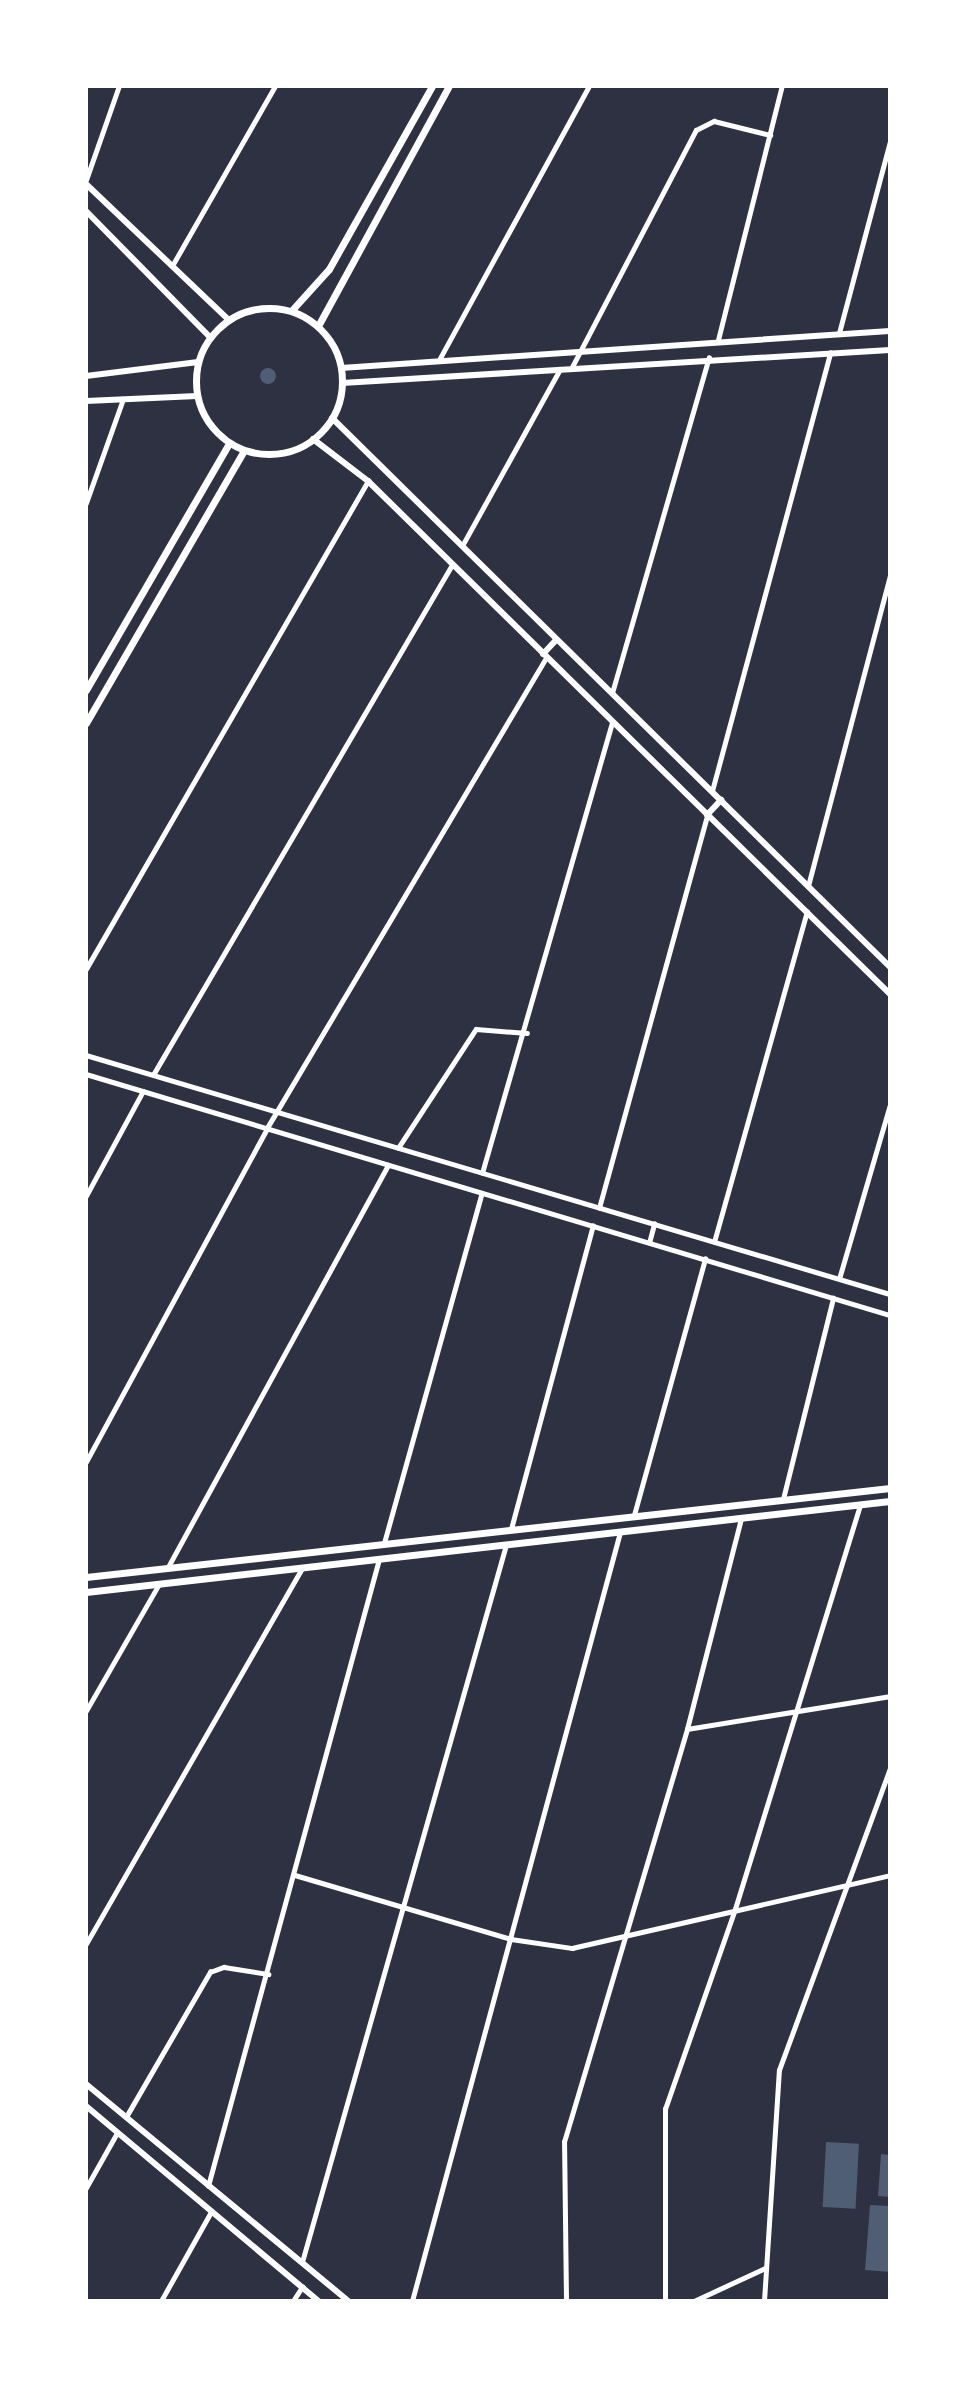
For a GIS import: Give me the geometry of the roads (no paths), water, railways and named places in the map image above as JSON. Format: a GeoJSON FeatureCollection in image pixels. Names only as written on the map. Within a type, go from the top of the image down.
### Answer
{"type":"FeatureCollection","features":[{"type":"Feature","properties":{"kind":"main road"},"geometry":{"type":"LineString","coordinates":[[292,310],[329,269],[432,86]]}},
{"type":"Feature","properties":{"kind":"main road"},"geometry":{"type":"LineString","coordinates":[[318,326],[449,86]]}},
{"type":"Feature","properties":{"kind":"main road"},"geometry":{"type":"LineString","coordinates":[[259,309],[292,310],[318,326],[341,368],[342,383],[332,418],[313,439],[277,454],[244,450],[229,443],[203,414],[197,396],[198,362],[209,337],[228,319],[259,309]]}},
{"type":"Feature","properties":{"kind":"main road"},"geometry":{"type":"LineString","coordinates":[[86,690],[229,443]]}},
{"type":"Feature","properties":{"kind":"main road"},"geometry":{"type":"LineString","coordinates":[[86,723],[244,450]]}},
{"type":"Feature","properties":{"kind":"main road"},"geometry":{"type":"LineString","coordinates":[[86,1577],[890,1488]]}},
{"type":"Feature","properties":{"kind":"main road"},"geometry":{"type":"LineString","coordinates":[[86,1592],[890,1501]]}},
{"type":"Feature","properties":{"kind":"street"},"geometry":{"type":"LineString","coordinates":[[119,86],[86,182],[171,267],[228,319]]}},
{"type":"Feature","properties":{"kind":"street"},"geometry":{"type":"LineString","coordinates":[[171,267],[275,86]]}},
{"type":"Feature","properties":{"kind":"street"},"geometry":{"type":"LineString","coordinates":[[439,360],[589,86]]}},
{"type":"Feature","properties":{"kind":"street"},"geometry":{"type":"LineString","coordinates":[[718,340],[782,86]]}},
{"type":"Feature","properties":{"kind":"street"},"geometry":{"type":"LineString","coordinates":[[572,367],[578,348],[696,130],[714,121],[770,135]]}},
{"type":"Feature","properties":{"kind":"street"},"geometry":{"type":"LineString","coordinates":[[839,334],[890,141]]}},
{"type":"Feature","properties":{"kind":"street"},"geometry":{"type":"LineString","coordinates":[[86,211],[209,337]]}},
{"type":"Feature","properties":{"kind":"street"},"geometry":{"type":"LineString","coordinates":[[341,368],[578,348],[890,331]]}},
{"type":"Feature","properties":{"kind":"street"},"geometry":{"type":"LineString","coordinates":[[342,383],[709,358],[890,350]]}},
{"type":"Feature","properties":{"kind":"street"},"geometry":{"type":"LineString","coordinates":[[712,791],[830,353]]}},
{"type":"Feature","properties":{"kind":"street"},"geometry":{"type":"LineString","coordinates":[[611,694],[709,358]]}},
{"type":"Feature","properties":{"kind":"street"},"geometry":{"type":"LineString","coordinates":[[86,376],[198,362]]}},
{"type":"Feature","properties":{"kind":"street"},"geometry":{"type":"LineString","coordinates":[[462,546],[561,368]]}},
{"type":"Feature","properties":{"kind":"street"},"geometry":{"type":"LineString","coordinates":[[86,401],[197,396]]}},
{"type":"Feature","properties":{"kind":"street"},"geometry":{"type":"LineString","coordinates":[[86,503],[123,398]]}},
{"type":"Feature","properties":{"kind":"street"},"geometry":{"type":"LineString","coordinates":[[332,418],[890,967]]}},
{"type":"Feature","properties":{"kind":"street"},"geometry":{"type":"LineString","coordinates":[[313,439],[368,481],[890,994]]}},
{"type":"Feature","properties":{"kind":"street"},"geometry":{"type":"LineString","coordinates":[[86,969],[368,481]]}},
{"type":"Feature","properties":{"kind":"street"},"geometry":{"type":"LineString","coordinates":[[153,1075],[452,565]]}},
{"type":"Feature","properties":{"kind":"street"},"geometry":{"type":"LineString","coordinates":[[807,886],[890,576]]}},
{"type":"Feature","properties":{"kind":"street"},"geometry":{"type":"LineString","coordinates":[[86,1462],[276,1112],[556,640]]}},
{"type":"Feature","properties":{"kind":"street"},"geometry":{"type":"LineString","coordinates":[[482,1173],[527,1033],[612,722]]}},
{"type":"Feature","properties":{"kind":"street"},"geometry":{"type":"LineString","coordinates":[[599,1208],[707,815],[721,800]]}},
{"type":"Feature","properties":{"kind":"street"},"geometry":{"type":"LineString","coordinates":[[714,1242],[807,912]]}},
{"type":"Feature","properties":{"kind":"street"},"geometry":{"type":"LineString","coordinates":[[398,1148],[476,1029],[527,1033]]}},
{"type":"Feature","properties":{"kind":"street"},"geometry":{"type":"LineString","coordinates":[[86,1055],[890,1294]]}},
{"type":"Feature","properties":{"kind":"street"},"geometry":{"type":"LineString","coordinates":[[86,1074],[890,1315]]}},
{"type":"Feature","properties":{"kind":"street"},"geometry":{"type":"LineString","coordinates":[[86,1196],[143,1091]]}},
{"type":"Feature","properties":{"kind":"street"},"geometry":{"type":"LineString","coordinates":[[839,1279],[890,1105]]}},
{"type":"Feature","properties":{"kind":"street"},"geometry":{"type":"LineString","coordinates":[[168,1568],[388,1165]]}},
{"type":"Feature","properties":{"kind":"street"},"geometry":{"type":"LineString","coordinates":[[384,1544],[482,1193]]}},
{"type":"Feature","properties":{"kind":"street"},"geometry":{"type":"LineString","coordinates":[[649,1243],[654,1224]]}},
{"type":"Feature","properties":{"kind":"street"},"geometry":{"type":"LineString","coordinates":[[511,1529],[593,1226]]}},
{"type":"Feature","properties":{"kind":"street"},"geometry":{"type":"LineString","coordinates":[[634,1515],[705,1259]]}},
{"type":"Feature","properties":{"kind":"street"},"geometry":{"type":"LineString","coordinates":[[783,1500],[833,1298]]}},
{"type":"Feature","properties":{"kind":"street"},"geometry":{"type":"LineString","coordinates":[[665,2301],[665,2109],[735,1909],[860,1505]]}},
{"type":"Feature","properties":{"kind":"street"},"geometry":{"type":"LineString","coordinates":[[566,2301],[564,2142],[622,1936],[687,1729],[741,1518]]}},
{"type":"Feature","properties":{"kind":"street"},"geometry":{"type":"LineString","coordinates":[[412,2301],[620,1532]]}},
{"type":"Feature","properties":{"kind":"street"},"geometry":{"type":"LineString","coordinates":[[302,2263],[506,1545]]}},
{"type":"Feature","properties":{"kind":"street"},"geometry":{"type":"LineString","coordinates":[[208,2187],[379,1559]]}},
{"type":"Feature","properties":{"kind":"street"},"geometry":{"type":"LineString","coordinates":[[86,1944],[302,1567]]}},
{"type":"Feature","properties":{"kind":"street"},"geometry":{"type":"LineString","coordinates":[[86,1711],[159,1583]]}},
{"type":"Feature","properties":{"kind":"street"},"geometry":{"type":"LineString","coordinates":[[687,1729],[890,1696]]}},
{"type":"Feature","properties":{"kind":"street"},"geometry":{"type":"LineString","coordinates":[[764,2301],[779,2070],[850,1884],[890,1768]]}},
{"type":"Feature","properties":{"kind":"street"},"geometry":{"type":"LineString","coordinates":[[295,1875],[511,1939],[572,1948],[890,1875]]}},
{"type":"Feature","properties":{"kind":"street"},"geometry":{"type":"LineString","coordinates":[[126,2118],[210,1972],[224,1967],[268,1973]]}},
{"type":"Feature","properties":{"kind":"street"},"geometry":{"type":"LineString","coordinates":[[86,2084],[348,2301]]}},
{"type":"Feature","properties":{"kind":"street"},"geometry":{"type":"LineString","coordinates":[[86,2106],[318,2301]]}},
{"type":"Feature","properties":{"kind":"street"},"geometry":{"type":"LineString","coordinates":[[86,2188],[117,2133]]}},
{"type":"Feature","properties":{"kind":"street"},"geometry":{"type":"LineString","coordinates":[[160,2301],[211,2212]]}},
{"type":"Feature","properties":{"kind":"street"},"geometry":{"type":"LineString","coordinates":[[238,2234],[252,2224]]}},
{"type":"Feature","properties":{"kind":"street"},"geometry":{"type":"LineString","coordinates":[[694,2301],[765,2268]]}},
{"type":"Feature","properties":{"kind":"street"},"geometry":{"type":"LineString","coordinates":[[293,2301],[302,2287]]}},
{"type":"Feature","properties":{"kind":"water"},"geometry":{"type":"Polygon","coordinates":[[[268,368],[274,370],[274,382],[268,384],[262,382],[260,376],[262,370],[268,368]]]}},
{"type":"Feature","properties":{"kind":"water"},"geometry":{"type":"Polygon","coordinates":[[[826,2142],[859,2144],[856,2209],[823,2207],[826,2142]]]}},
{"type":"Feature","properties":{"kind":"water"},"geometry":{"type":"Polygon","coordinates":[[[881,2154],[890,2155],[890,2197],[878,2196],[881,2154]]]}},
{"type":"Feature","properties":{"kind":"water"},"geometry":{"type":"Polygon","coordinates":[[[870,2205],[890,2206],[890,2272],[865,2270],[870,2205]]]}}]}
